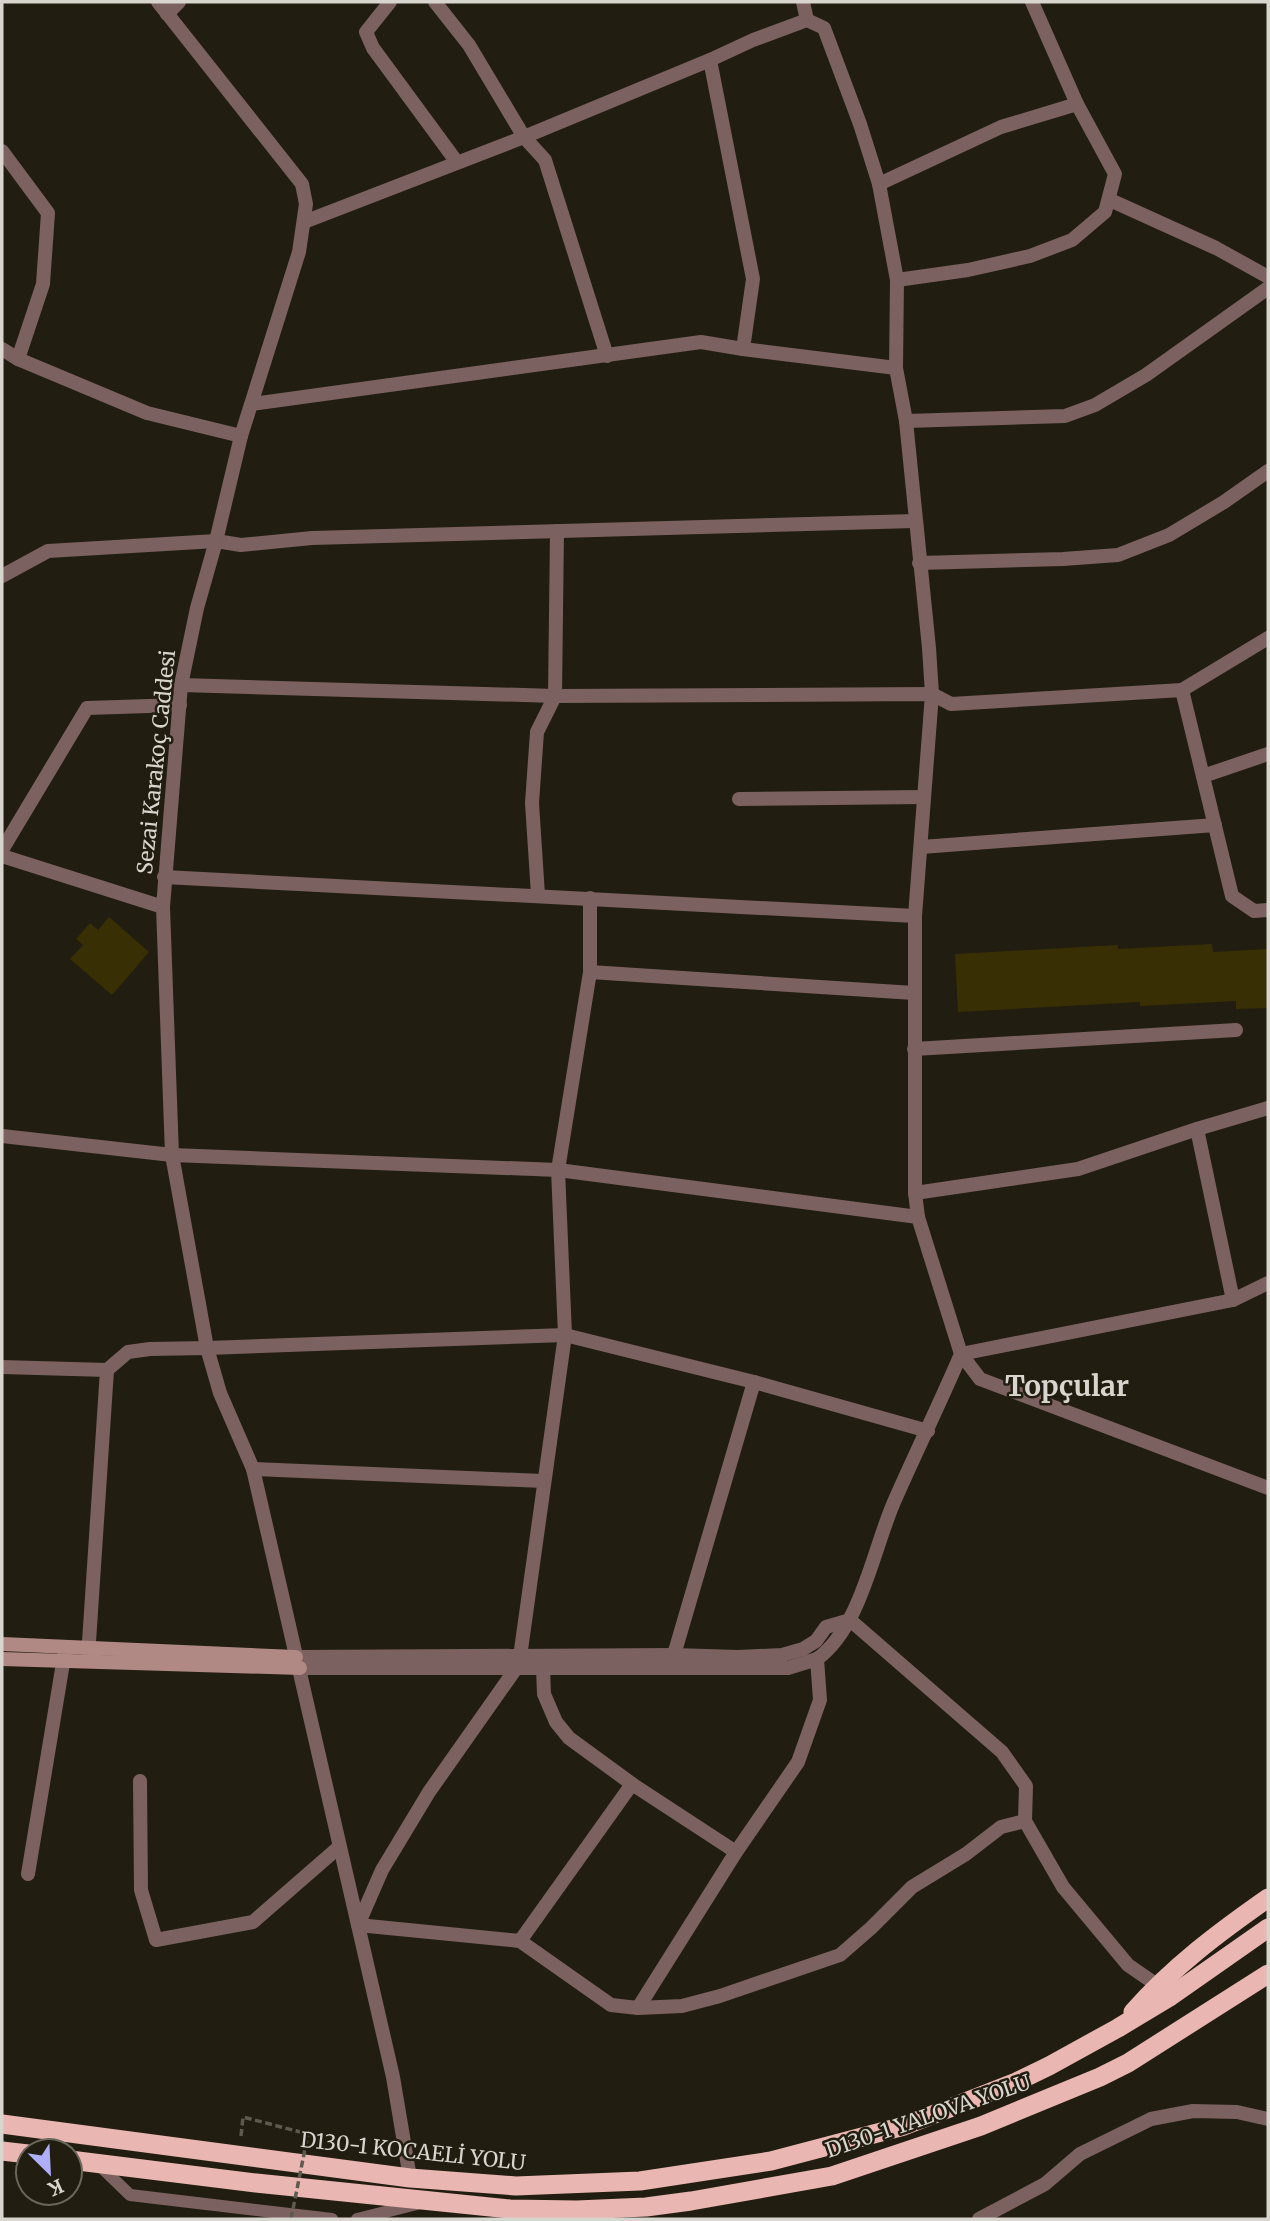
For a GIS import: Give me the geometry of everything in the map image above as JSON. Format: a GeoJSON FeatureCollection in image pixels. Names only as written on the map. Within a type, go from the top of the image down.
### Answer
{"type":"FeatureCollection","features":[{"type":"Feature","properties":{"kind":"highway"},"geometry":{"type":"LineString","coordinates":[[1118,2028],[1157,1985],[1203,1943],[1268,1898]]}},
{"type":"Feature","properties":{"kind":"highway","name":"D130-1 KOCAELİ YOLU"},"geometry":{"type":"LineString","coordinates":[[2,2124],[410,2178],[516,2186],[640,2181],[771,2161],[904,2126],[1016,2082],[1118,2028],[1171,1996],[1268,1928]]}},
{"type":"Feature","properties":{"kind":"highway","name":"D130-1 YALOVA YOLU"},"geometry":{"type":"LineString","coordinates":[[84,2162],[425,2202],[510,2209],[646,2207],[832,2176],[981,2126],[1128,2063],[1268,1974]]}},
{"type":"Feature","properties":{"kind":"main road"},"geometry":{"type":"LineString","coordinates":[[2,1644],[65,1654],[298,1662]]}},
{"type":"Feature","properties":{"kind":"main road"},"geometry":{"type":"LineString","coordinates":[[2,1659],[65,1654]]}},
{"type":"Feature","properties":{"kind":"street"},"geometry":{"type":"LineString","coordinates":[[163,8],[178,2]]}},
{"type":"Feature","properties":{"kind":"street"},"geometry":{"type":"LineString","coordinates":[[390,2],[366,32],[373,48],[456,161]]}},
{"type":"Feature","properties":{"kind":"street"},"geometry":{"type":"LineString","coordinates":[[435,2],[469,45],[524,137],[545,160],[607,356]]}},
{"type":"Feature","properties":{"kind":"street"},"geometry":{"type":"LineString","coordinates":[[803,2],[807,20]]}},
{"type":"Feature","properties":{"kind":"street"},"geometry":{"type":"LineString","coordinates":[[897,280],[968,270],[1030,256],[1072,240],[1105,212],[1115,174],[1077,104],[1032,2]]}},
{"type":"Feature","properties":{"kind":"street","name":"Sezai Karakoç Caddesi"},"geometry":{"type":"LineString","coordinates":[[163,8],[302,184],[306,204],[299,252],[241,436],[197,608],[181,685],[163,907],[172,1155],[207,1348],[220,1393],[253,1469],[393,2077],[410,2178]]}},
{"type":"Feature","properties":{"kind":"street"},"geometry":{"type":"LineString","coordinates":[[304,222],[456,161],[524,137],[753,40],[807,20],[824,28],[879,184],[897,280],[896,368],[906,421],[929,648],[932,694],[915,916],[915,1194],[918,1217],[961,1354],[980,1379],[1268,1488]]}},
{"type":"Feature","properties":{"kind":"street"},"geometry":{"type":"LineString","coordinates":[[710,60],[753,278],[743,349]]}},
{"type":"Feature","properties":{"kind":"street"},"geometry":{"type":"LineString","coordinates":[[879,184],[1002,127],[1077,104]]}},
{"type":"Feature","properties":{"kind":"street"},"geometry":{"type":"LineString","coordinates":[[2,152],[48,213],[43,284],[18,359]]}},
{"type":"Feature","properties":{"kind":"street"},"geometry":{"type":"LineString","coordinates":[[1110,200],[1216,248],[1268,277]]}},
{"type":"Feature","properties":{"kind":"street"},"geometry":{"type":"LineString","coordinates":[[906,421],[1065,416],[1095,405],[1146,375],[1268,288]]}},
{"type":"Feature","properties":{"kind":"street"},"geometry":{"type":"LineString","coordinates":[[252,404],[701,342],[896,368]]}},
{"type":"Feature","properties":{"kind":"street"},"geometry":{"type":"LineString","coordinates":[[2,349],[18,359],[147,413],[241,436]]}},
{"type":"Feature","properties":{"kind":"street"},"geometry":{"type":"LineString","coordinates":[[919,563],[1118,555],[1169,535],[1224,502],[1268,471]]}},
{"type":"Feature","properties":{"kind":"street"},"geometry":{"type":"LineString","coordinates":[[2,576],[48,551],[216,541],[240,545],[312,538],[915,521]]}},
{"type":"Feature","properties":{"kind":"street"},"geometry":{"type":"LineString","coordinates":[[538,895],[532,803],[537,732],[555,696],[557,531]]}},
{"type":"Feature","properties":{"kind":"street"},"geometry":{"type":"LineString","coordinates":[[181,685],[555,696],[932,694],[951,704],[1182,690],[1268,638]]}},
{"type":"Feature","properties":{"kind":"street"},"geometry":{"type":"LineString","coordinates":[[1182,690],[1233,896],[1254,911],[1268,911]]}},
{"type":"Feature","properties":{"kind":"street"},"geometry":{"type":"LineString","coordinates":[[2,850],[87,708],[180,705]]}},
{"type":"Feature","properties":{"kind":"street"},"geometry":{"type":"LineString","coordinates":[[1203,776],[1268,754]]}},
{"type":"Feature","properties":{"kind":"street"},"geometry":{"type":"LineString","coordinates":[[739,799],[924,797]]}},
{"type":"Feature","properties":{"kind":"street"},"geometry":{"type":"LineString","coordinates":[[920,847],[1215,825]]}},
{"type":"Feature","properties":{"kind":"street"},"geometry":{"type":"LineString","coordinates":[[2,856],[163,907]]}},
{"type":"Feature","properties":{"kind":"street"},"geometry":{"type":"LineString","coordinates":[[164,877],[915,916]]}},
{"type":"Feature","properties":{"kind":"street"},"geometry":{"type":"LineString","coordinates":[[590,898],[590,972],[558,1170],[565,1335],[518,1662],[429,1792],[382,1870],[358,1925],[520,1941],[611,2005],[638,2008],[682,2006],[720,1996],[840,1955],[912,1887],[966,1854],[1001,1827],[1025,1821]]}},
{"type":"Feature","properties":{"kind":"street"},"geometry":{"type":"LineString","coordinates":[[590,972],[914,993]]}},
{"type":"Feature","properties":{"kind":"street"},"geometry":{"type":"LineString","coordinates":[[914,1049],[1236,1030]]}},
{"type":"Feature","properties":{"kind":"street"},"geometry":{"type":"LineString","coordinates":[[915,1194],[1078,1169],[1268,1108]]}},
{"type":"Feature","properties":{"kind":"street"},"geometry":{"type":"LineString","coordinates":[[1197,1129],[1233,1300]]}},
{"type":"Feature","properties":{"kind":"street"},"geometry":{"type":"LineString","coordinates":[[2,1136],[172,1155],[558,1170],[918,1217]]}},
{"type":"Feature","properties":{"kind":"street"},"geometry":{"type":"LineString","coordinates":[[961,1354],[1233,1300],[1268,1283]]}},
{"type":"Feature","properties":{"kind":"street"},"geometry":{"type":"LineString","coordinates":[[2,1367],[107,1370],[128,1352],[150,1349],[565,1335],[754,1382],[928,1431]]}},
{"type":"Feature","properties":{"kind":"street"},"geometry":{"type":"LineString","coordinates":[[298,1662],[672,1662],[788,1668],[817,1659],[832,1648],[850,1620],[894,1503],[961,1354]]}},
{"type":"Feature","properties":{"kind":"street"},"geometry":{"type":"LineString","coordinates":[[88,1655],[107,1370]]}},
{"type":"Feature","properties":{"kind":"street"},"geometry":{"type":"LineString","coordinates":[[672,1662],[754,1382]]}},
{"type":"Feature","properties":{"kind":"street"},"geometry":{"type":"LineString","coordinates":[[253,1469],[543,1481]]}},
{"type":"Feature","properties":{"kind":"street"},"geometry":{"type":"LineString","coordinates":[[518,1662],[543,1668],[782,1655],[816,1641],[826,1627],[850,1620]]}},
{"type":"Feature","properties":{"kind":"street"},"geometry":{"type":"LineString","coordinates":[[850,1620],[1002,1752],[1026,1786],[1025,1821],[1063,1887],[1128,1965],[1157,1985]]}},
{"type":"Feature","properties":{"kind":"street"},"geometry":{"type":"LineString","coordinates":[[28,1874],[65,1654]]}},
{"type":"Feature","properties":{"kind":"street"},"geometry":{"type":"LineString","coordinates":[[638,2008],[736,1852],[798,1762],[820,1700],[817,1659]]}},
{"type":"Feature","properties":{"kind":"street"},"geometry":{"type":"LineString","coordinates":[[543,1668],[544,1694],[556,1723],[569,1738],[632,1784],[736,1852]]}},
{"type":"Feature","properties":{"kind":"street"},"geometry":{"type":"LineString","coordinates":[[140,1782],[141,1890],[156,1940],[253,1922],[339,1847]]}},
{"type":"Feature","properties":{"kind":"street"},"geometry":{"type":"LineString","coordinates":[[520,1941],[632,1784]]}},
{"type":"Feature","properties":{"kind":"street"},"geometry":{"type":"LineString","coordinates":[[979,2219],[1045,2184],[1080,2154],[1151,2119],[1193,2111],[1237,2112],[1268,2119]]}},
{"type":"Feature","properties":{"kind":"lane"},"geometry":{"type":"LineString","coordinates":[[98,2163],[130,2194],[332,2219]]}},
{"type":"Feature","properties":{"kind":"lane"},"geometry":{"type":"LineString","coordinates":[[357,2219],[425,2202]]}},
{"type":"Feature","properties":{"kind":"path"},"geometry":{"type":"LineString","coordinates":[[243,2117],[308,2133],[291,2219]]}},
{"type":"Feature","properties":{"kind":"building"},"geometry":{"type":"Polygon","coordinates":[[[109,917],[149,952],[112,995],[70,959],[83,945],[76,939],[90,923],[98,930],[109,917]]]}},
{"type":"Feature","properties":{"kind":"building"},"geometry":{"type":"Polygon","coordinates":[[[1212,944],[1213,952],[1268,949],[1268,1008],[1236,1009],[1236,1001],[1140,1006],[1140,1002],[958,1012],[955,954],[1118,945],[1118,949],[1212,944]]]}},
{"type":"Feature","properties":{"kind":"district","name":"Topçular"},"geometry":{"type":"Point","coordinates":[1067,1386]}}]}
